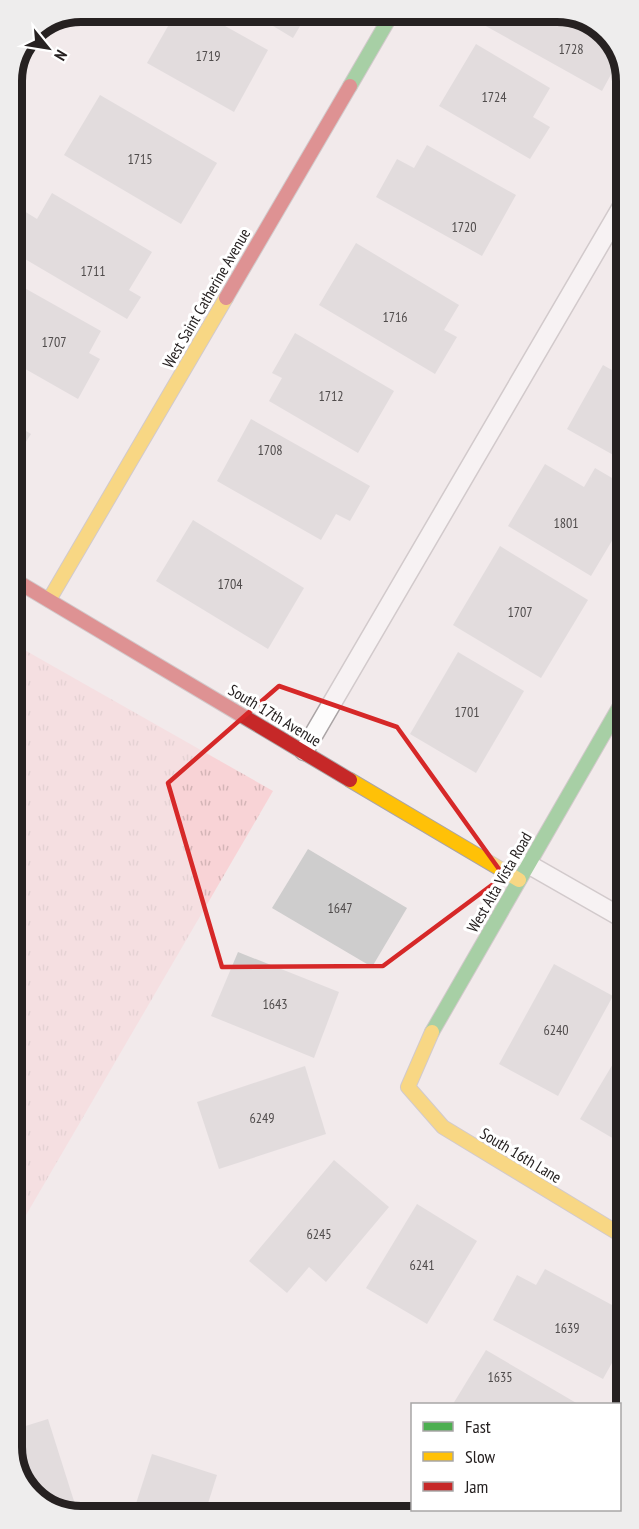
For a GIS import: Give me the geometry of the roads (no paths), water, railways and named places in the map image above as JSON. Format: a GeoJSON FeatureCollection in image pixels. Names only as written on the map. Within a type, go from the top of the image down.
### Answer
{"type":"FeatureCollection","features":[{"type":"Feature","properties":{"kind":"street","name":"West Saint Catherine Avenue"},"geometry":{"type":"LineString","coordinates":[[49,600],[387,23]]}},
{"type":"Feature","properties":{"kind":"street","name":"South 17th Avenue"},"geometry":{"type":"LineString","coordinates":[[23,585],[304,751],[524,872]]}},
{"type":"Feature","properties":{"kind":"street","name":"West Alta Vista Road"},"geometry":{"type":"LineString","coordinates":[[408,1087],[432,1032],[616,713]]}},
{"type":"Feature","properties":{"kind":"street","name":"South 16th Lane"},"geometry":{"type":"LineString","coordinates":[[408,1087],[443,1127],[616,1232]]}},
{"type":"Feature","properties":{"kind":"lane"},"geometry":{"type":"LineString","coordinates":[[304,751],[616,216]]}},
{"type":"Feature","properties":{"kind":"lane"},"geometry":{"type":"LineString","coordinates":[[524,872],[616,915]]}}]}
